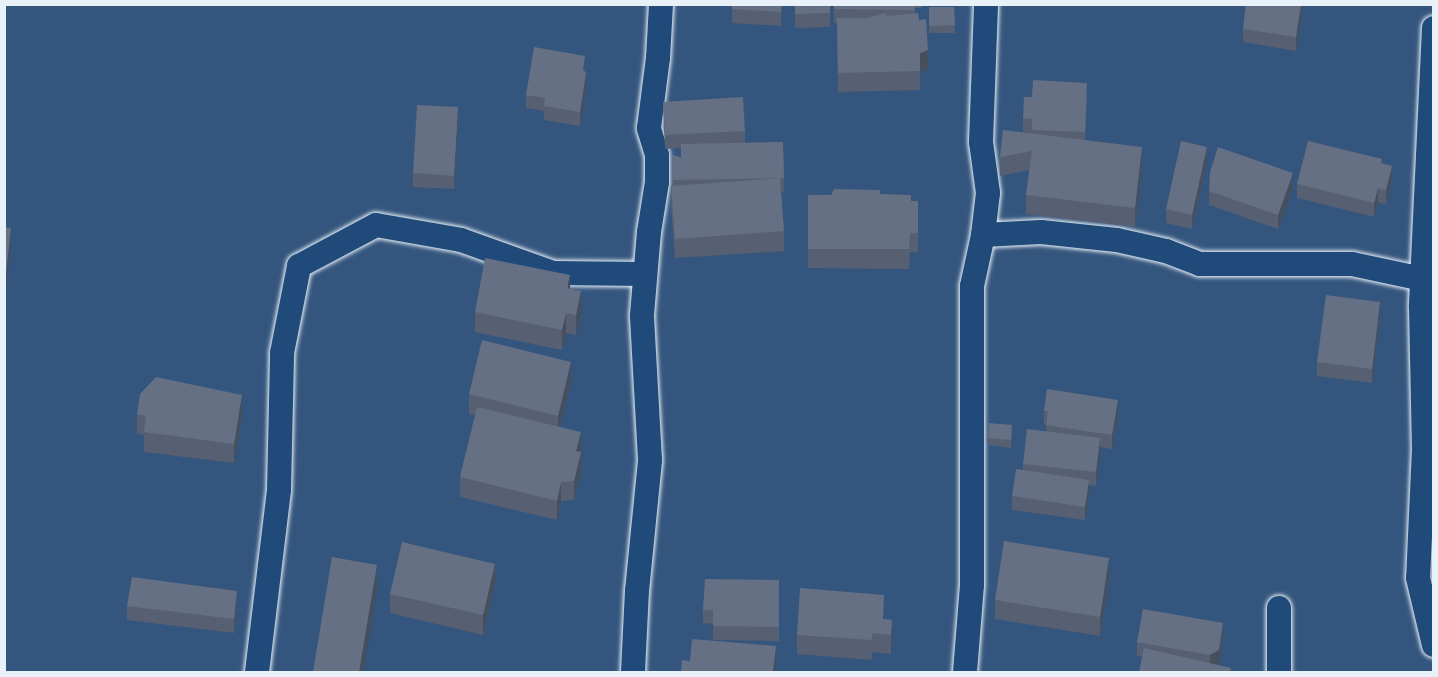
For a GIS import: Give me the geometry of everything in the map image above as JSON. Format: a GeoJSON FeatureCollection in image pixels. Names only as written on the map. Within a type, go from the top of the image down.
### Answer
{"type":"FeatureCollection","features":[{"type":"Feature","properties":{"kind":"street"},"geometry":{"type":"LineString","coordinates":[[633,672],[637,591],[650,460],[642,315],[657,182],[657,155],[649,128],[658,58],[661,4]]}},
{"type":"Feature","properties":{"kind":"street"},"geometry":{"type":"LineString","coordinates":[[965,672],[972,585],[972,286],[983,235],[987,193],[981,142],[986,4]]}},
{"type":"Feature","properties":{"kind":"street"},"geometry":{"type":"LineString","coordinates":[[1434,28],[1422,279],[1424,448],[1418,578],[1434,645]]}},
{"type":"Feature","properties":{"kind":"street"},"geometry":{"type":"LineString","coordinates":[[257,672],[279,490],[282,353],[299,266],[376,225],[461,240],[553,273],[645,274]]}},
{"type":"Feature","properties":{"kind":"street"},"geometry":{"type":"LineString","coordinates":[[983,235],[1052,233],[1117,240],[1166,251],[1200,264],[1352,264],[1422,279]]}},
{"type":"Feature","properties":{"kind":"street"},"geometry":{"type":"LineString","coordinates":[[1279,608],[1280,672]]}},
{"type":"Feature","properties":{"kind":"building"},"geometry":{"type":"Polygon","coordinates":[[[732,4],[781,4],[781,12],[732,9],[732,4]]]}},
{"type":"Feature","properties":{"kind":"building"},"geometry":{"type":"Polygon","coordinates":[[[795,4],[830,4],[830,13],[795,14],[795,4]]]}},
{"type":"Feature","properties":{"kind":"building"},"geometry":{"type":"Polygon","coordinates":[[[834,4],[915,4],[914,10],[834,9],[834,4]]]}},
{"type":"Feature","properties":{"kind":"building"},"geometry":{"type":"Polygon","coordinates":[[[1246,4],[1301,4],[1296,37],[1243,29],[1246,4]]]}},
{"type":"Feature","properties":{"kind":"building"},"geometry":{"type":"Polygon","coordinates":[[[929,7],[954,7],[955,25],[929,26],[929,7]]]}},
{"type":"Feature","properties":{"kind":"building"},"geometry":{"type":"Polygon","coordinates":[[[886,13],[887,16],[918,13],[919,20],[926,19],[928,50],[920,53],[920,71],[838,73],[837,18],[867,18],[886,13]]]}},
{"type":"Feature","properties":{"kind":"building"},"geometry":{"type":"Polygon","coordinates":[[[534,47],[585,56],[583,69],[586,73],[580,112],[544,106],[545,98],[526,95],[534,47]]]}},
{"type":"Feature","properties":{"kind":"building"},"geometry":{"type":"Polygon","coordinates":[[[1033,80],[1087,83],[1085,132],[1032,130],[1032,119],[1023,118],[1024,97],[1032,97],[1033,80]]]}},
{"type":"Feature","properties":{"kind":"building"},"geometry":{"type":"Polygon","coordinates":[[[743,97],[745,131],[665,135],[663,102],[743,97]]]}},
{"type":"Feature","properties":{"kind":"building"},"geometry":{"type":"Polygon","coordinates":[[[417,105],[458,107],[454,176],[413,173],[417,105]]]}},
{"type":"Feature","properties":{"kind":"building"},"geometry":{"type":"Polygon","coordinates":[[[1003,130],[1142,147],[1135,208],[1026,195],[1032,151],[1000,157],[1003,130]]]}},
{"type":"Feature","properties":{"kind":"building"},"geometry":{"type":"Polygon","coordinates":[[[1181,141],[1207,147],[1192,215],[1166,209],[1181,141]]]}},
{"type":"Feature","properties":{"kind":"building"},"geometry":{"type":"Polygon","coordinates":[[[1308,141],[1382,159],[1381,163],[1392,166],[1386,190],[1378,188],[1374,203],[1297,184],[1308,141]]]}},
{"type":"Feature","properties":{"kind":"building"},"geometry":{"type":"Polygon","coordinates":[[[783,142],[784,178],[673,180],[673,155],[681,158],[681,144],[783,142]]]}},
{"type":"Feature","properties":{"kind":"building"},"geometry":{"type":"Polygon","coordinates":[[[1218,147],[1293,173],[1278,215],[1209,191],[1210,172],[1218,147]]]}},
{"type":"Feature","properties":{"kind":"building"},"geometry":{"type":"Polygon","coordinates":[[[780,178],[784,231],[675,239],[671,186],[780,178]]]}},
{"type":"Feature","properties":{"kind":"building"},"geometry":{"type":"Polygon","coordinates":[[[834,189],[880,190],[880,194],[911,195],[911,201],[918,201],[918,233],[910,233],[909,249],[808,249],[808,195],[831,195],[834,189]]]}},
{"type":"Feature","properties":{"kind":"building"},"geometry":{"type":"Polygon","coordinates":[[[4,227],[11,228],[4,292],[4,227]]]}},
{"type":"Feature","properties":{"kind":"building"},"geometry":{"type":"Polygon","coordinates":[[[485,258],[570,275],[567,288],[581,291],[576,315],[566,313],[562,330],[475,312],[485,258]]]}},
{"type":"Feature","properties":{"kind":"building"},"geometry":{"type":"Polygon","coordinates":[[[1326,295],[1380,302],[1372,369],[1317,362],[1326,295]]]}},
{"type":"Feature","properties":{"kind":"building"},"geometry":{"type":"Polygon","coordinates":[[[482,340],[571,362],[558,416],[469,394],[482,340]]]}},
{"type":"Feature","properties":{"kind":"building"},"geometry":{"type":"Polygon","coordinates":[[[156,377],[242,395],[234,444],[144,432],[146,416],[137,414],[140,394],[156,377]]]}},
{"type":"Feature","properties":{"kind":"building"},"geometry":{"type":"Polygon","coordinates":[[[1047,389],[1118,400],[1112,435],[1046,425],[1048,411],[1044,411],[1047,389]]]}},
{"type":"Feature","properties":{"kind":"building"},"geometry":{"type":"Polygon","coordinates":[[[477,407],[581,432],[576,451],[581,452],[574,481],[561,482],[557,501],[460,477],[477,407]]]}},
{"type":"Feature","properties":{"kind":"building"},"geometry":{"type":"Polygon","coordinates":[[[989,423],[1012,425],[1011,440],[988,438],[989,423]]]}},
{"type":"Feature","properties":{"kind":"building"},"geometry":{"type":"Polygon","coordinates":[[[1027,429],[1100,438],[1096,472],[1023,464],[1027,429]]]}},
{"type":"Feature","properties":{"kind":"building"},"geometry":{"type":"Polygon","coordinates":[[[1016,469],[1089,480],[1085,507],[1012,496],[1016,469]]]}},
{"type":"Feature","properties":{"kind":"building"},"geometry":{"type":"Polygon","coordinates":[[[1004,541],[1109,558],[1100,617],[995,600],[1004,541]]]}},
{"type":"Feature","properties":{"kind":"building"},"geometry":{"type":"Polygon","coordinates":[[[402,542],[495,564],[483,615],[390,594],[402,542]]]}},
{"type":"Feature","properties":{"kind":"building"},"geometry":{"type":"Polygon","coordinates":[[[332,557],[377,565],[359,672],[313,672],[332,557]]]}},
{"type":"Feature","properties":{"kind":"building"},"geometry":{"type":"Polygon","coordinates":[[[132,577],[237,591],[234,619],[127,606],[132,577]]]}},
{"type":"Feature","properties":{"kind":"building"},"geometry":{"type":"Polygon","coordinates":[[[705,579],[779,580],[779,627],[713,626],[713,610],[703,610],[705,579]]]}},
{"type":"Feature","properties":{"kind":"building"},"geometry":{"type":"Polygon","coordinates":[[[800,588],[884,595],[883,619],[892,620],[891,635],[872,633],[872,640],[797,635],[800,588]]]}},
{"type":"Feature","properties":{"kind":"building"},"geometry":{"type":"Polygon","coordinates":[[[1143,609],[1223,623],[1219,650],[1210,655],[1137,642],[1143,609]]]}},
{"type":"Feature","properties":{"kind":"building"},"geometry":{"type":"Polygon","coordinates":[[[692,639],[776,646],[773,672],[681,672],[682,660],[690,661],[692,639]]]}},
{"type":"Feature","properties":{"kind":"building"},"geometry":{"type":"Polygon","coordinates":[[[1144,648],[1231,668],[1230,672],[1139,672],[1144,648]]]}}]}
